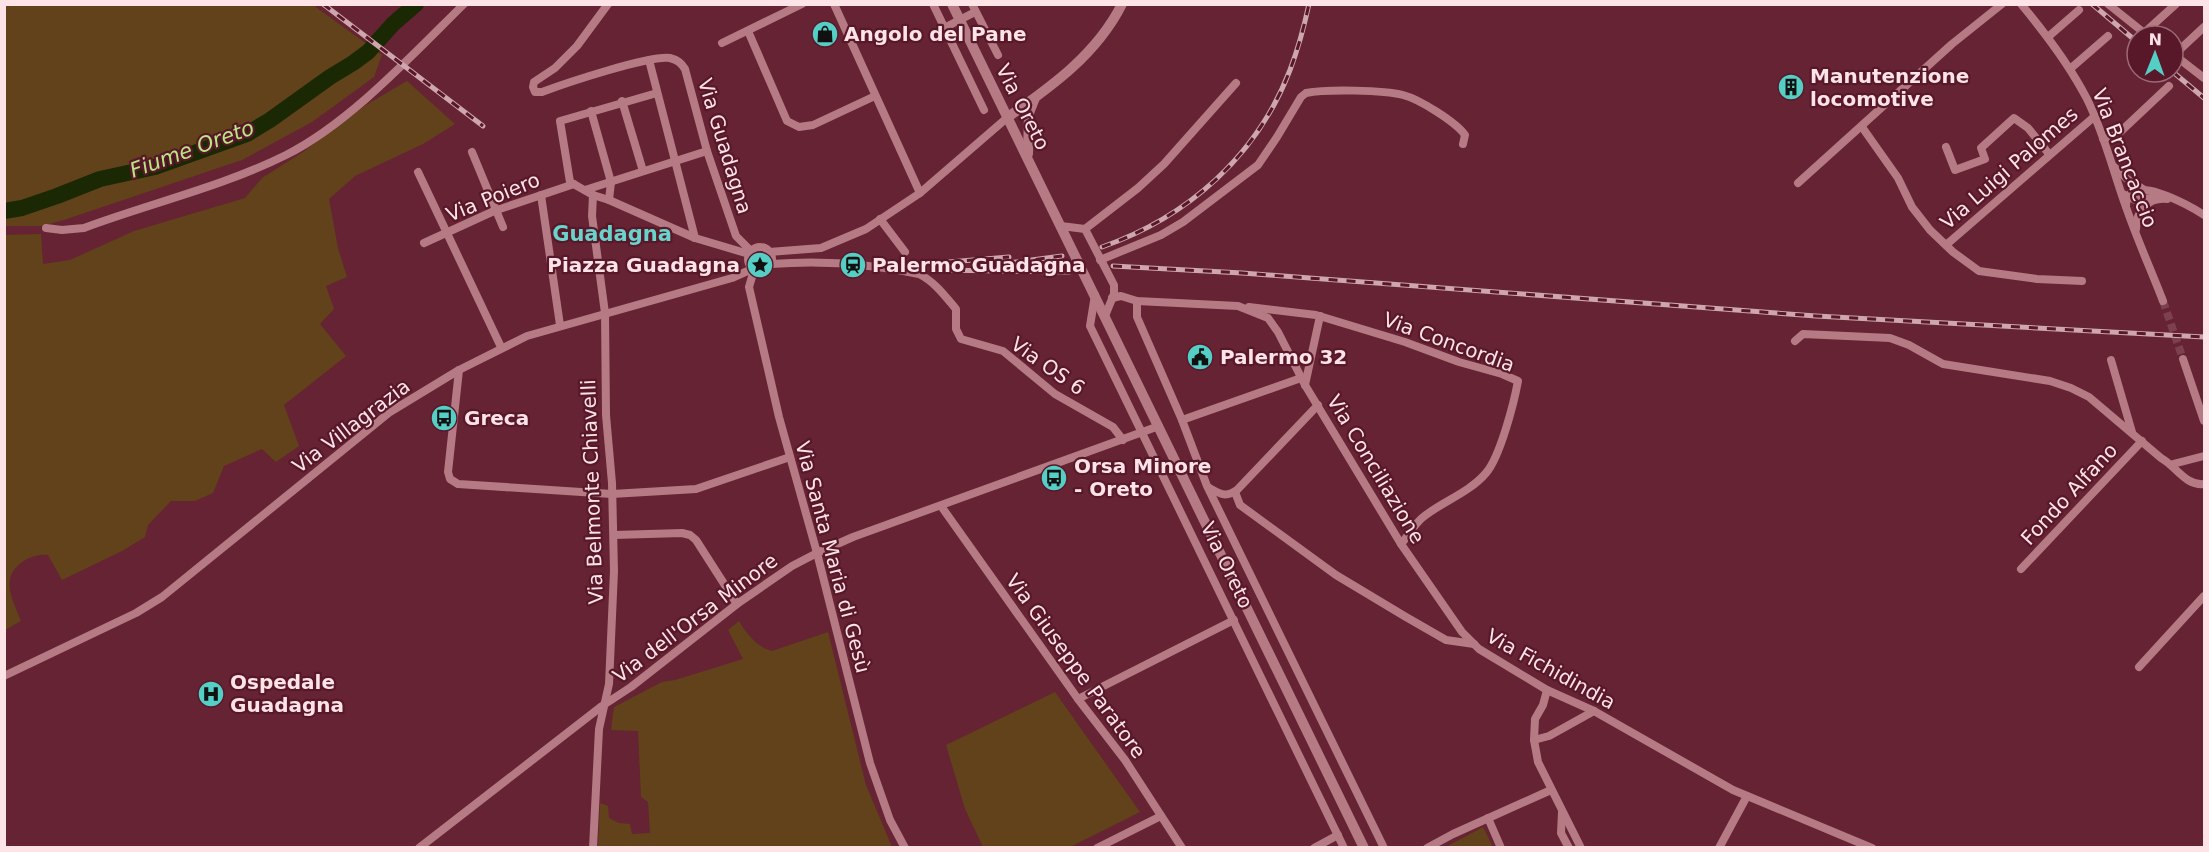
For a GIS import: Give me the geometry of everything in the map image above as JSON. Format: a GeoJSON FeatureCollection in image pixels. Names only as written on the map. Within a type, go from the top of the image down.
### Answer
{"type":"FeatureCollection","features":[{"type":"Feature","properties":{"kind":"street"},"geometry":{"type":"LineString","coordinates":[[46,228],[62,230],[84,228],[239,177],[288,154],[348,114],[392,76],[465,4]]}},
{"type":"Feature","properties":{"kind":"street","name":"Via Guadagna"},"geometry":{"type":"LineString","coordinates":[[608,4],[577,46],[555,68],[534,82],[532,87],[535,92],[542,92],[649,60],[671,58],[680,62],[685,69],[707,151],[736,236],[750,252]]}},
{"type":"Feature","properties":{"kind":"street"},"geometry":{"type":"LineString","coordinates":[[722,43],[802,4]]}},
{"type":"Feature","properties":{"kind":"street"},"geometry":{"type":"LineString","coordinates":[[834,4],[920,193]]}},
{"type":"Feature","properties":{"kind":"street","name":"Via Oreto"},"geometry":{"type":"LineString","coordinates":[[933,4],[984,110]]}},
{"type":"Feature","properties":{"kind":"street","name":"Via Oreto"},"geometry":{"type":"LineString","coordinates":[[952,4],[1364,848]]}},
{"type":"Feature","properties":{"kind":"street"},"geometry":{"type":"LineString","coordinates":[[657,93],[622,101],[560,121],[572,183],[589,193],[694,238],[750,252],[763,248],[770,252],[821,248],[867,229],[920,193],[1008,117],[1085,57],[1104,36],[1122,4]]}},
{"type":"Feature","properties":{"kind":"street"},"geometry":{"type":"LineString","coordinates":[[1798,183],[1952,44],[2002,4]]}},
{"type":"Feature","properties":{"kind":"street","name":"Via Brancaccio"},"geometry":{"type":"LineString","coordinates":[[2021,4],[2070,69],[2095,116],[2136,236],[2163,301]]}},
{"type":"Feature","properties":{"kind":"street"},"geometry":{"type":"LineString","coordinates":[[2108,4],[2133,24]]}},
{"type":"Feature","properties":{"kind":"street"},"geometry":{"type":"LineString","coordinates":[[2156,24],[2176,4]]}},
{"type":"Feature","properties":{"kind":"street"},"geometry":{"type":"LineString","coordinates":[[944,28],[960,21],[974,8]]}},
{"type":"Feature","properties":{"kind":"street","name":"Via Oreto"},"geometry":{"type":"LineString","coordinates":[[974,8],[998,55]]}},
{"type":"Feature","properties":{"kind":"street"},"geometry":{"type":"LineString","coordinates":[[2048,37],[2079,10]]}},
{"type":"Feature","properties":{"kind":"street"},"geometry":{"type":"LineString","coordinates":[[2185,45],[2205,27]]}},
{"type":"Feature","properties":{"kind":"street"},"geometry":{"type":"LineString","coordinates":[[748,31],[787,121],[799,127],[813,125],[874,96]]}},
{"type":"Feature","properties":{"kind":"street"},"geometry":{"type":"LineString","coordinates":[[2070,69],[2108,36]]}},
{"type":"Feature","properties":{"kind":"street"},"geometry":{"type":"LineString","coordinates":[[649,60],[694,238]]}},
{"type":"Feature","properties":{"kind":"street"},"geometry":{"type":"LineString","coordinates":[[2185,63],[2205,78]]}},
{"type":"Feature","properties":{"kind":"street"},"geometry":{"type":"LineString","coordinates":[[1061,226],[1084,230],[1138,188],[1164,164],[1236,83]]}},
{"type":"Feature","properties":{"kind":"street"},"geometry":{"type":"LineString","coordinates":[[2103,139],[2118,134],[2169,86]]}},
{"type":"Feature","properties":{"kind":"street"},"geometry":{"type":"LineString","coordinates":[[1100,260],[1161,235],[1183,222],[1258,165],[1301,97],[1306,93],[1349,92],[1405,96],[1455,124],[1465,135],[1463,144]]}},
{"type":"Feature","properties":{"kind":"street"},"geometry":{"type":"LineString","coordinates":[[1028,156],[1029,113],[1035,98]]}},
{"type":"Feature","properties":{"kind":"street"},"geometry":{"type":"LineString","coordinates":[[622,101],[644,171]]}},
{"type":"Feature","properties":{"kind":"street"},"geometry":{"type":"LineString","coordinates":[[591,111],[611,182],[609,200]]}},
{"type":"Feature","properties":{"kind":"street","name":"Via Luigi Palomes"},"geometry":{"type":"LineString","coordinates":[[1946,245],[2095,116]]}},
{"type":"Feature","properties":{"kind":"street"},"geometry":{"type":"LineString","coordinates":[[1946,147],[1955,170],[1985,159],[1981,148],[2014,118],[2028,128],[2049,154]]}},
{"type":"Feature","properties":{"kind":"street"},"geometry":{"type":"LineString","coordinates":[[1862,127],[1898,178],[1912,207],[1946,245],[1979,272],[2037,279],[2082,281]]}},
{"type":"Feature","properties":{"kind":"street"},"geometry":{"type":"LineString","coordinates":[[589,193],[611,182],[707,151]]}},
{"type":"Feature","properties":{"kind":"street"},"geometry":{"type":"LineString","coordinates":[[472,152],[494,211],[503,227]]}},
{"type":"Feature","properties":{"kind":"street"},"geometry":{"type":"LineString","coordinates":[[2110,160],[2119,173],[2143,189],[2205,215]]}},
{"type":"Feature","properties":{"kind":"street"},"geometry":{"type":"LineString","coordinates":[[418,172],[501,347]]}},
{"type":"Feature","properties":{"kind":"street","name":"Via Poiero"},"geometry":{"type":"LineString","coordinates":[[424,243],[494,211],[572,183]]}},
{"type":"Feature","properties":{"kind":"street"},"geometry":{"type":"LineString","coordinates":[[2120,188],[2127,197],[2135,200],[2173,200]]}},
{"type":"Feature","properties":{"kind":"street"},"geometry":{"type":"LineString","coordinates":[[2126,207],[2127,197],[2132,191],[2143,189]]}},
{"type":"Feature","properties":{"kind":"street","name":"Via Belmonte Chiavelli"},"geometry":{"type":"LineString","coordinates":[[589,193],[604,314],[606,415],[614,534],[609,684],[599,729],[593,848]]}},
{"type":"Feature","properties":{"kind":"street"},"geometry":{"type":"LineString","coordinates":[[541,195],[560,325]]}},
{"type":"Feature","properties":{"kind":"street"},"geometry":{"type":"LineString","coordinates":[[2136,236],[2137,221],[2142,208],[2159,199]]}},
{"type":"Feature","properties":{"kind":"street"},"geometry":{"type":"LineString","coordinates":[[880,219],[905,252]]}},
{"type":"Feature","properties":{"kind":"street"},"geometry":{"type":"LineString","coordinates":[[1084,230],[1114,285],[1115,290],[1105,316]]}},
{"type":"Feature","properties":{"kind":"street"},"geometry":{"type":"LineString","coordinates":[[750,252],[748,262],[753,270],[763,271],[771,264],[770,252]]}},
{"type":"Feature","properties":{"kind":"street","name":"Via OS 6"},"geometry":{"type":"LineString","coordinates":[[771,264],[862,263],[926,277],[942,291],[956,309],[956,329],[961,339],[1003,351],[1055,394],[1113,428],[1123,440]]}},
{"type":"Feature","properties":{"kind":"street","name":"Via Villagrazia"},"geometry":{"type":"LineString","coordinates":[[4,676],[136,613],[162,597],[390,412],[501,347],[560,325],[732,278],[753,270]]}},
{"type":"Feature","properties":{"kind":"street","name":"Via Santa Maria di Gesù"},"geometry":{"type":"LineString","coordinates":[[753,270],[748,287],[779,417],[817,553],[870,763],[890,820],[905,848]]}},
{"type":"Feature","properties":{"kind":"street","name":"Via Oreto"},"geometry":{"type":"LineString","coordinates":[[1095,295],[1090,326],[1344,848]]}},
{"type":"Feature","properties":{"kind":"street","name":"Via Conciliazione"},"geometry":{"type":"LineString","coordinates":[[1112,298],[1121,296],[1137,301],[1238,306],[1268,318],[1401,544],[1441,604],[1474,644]]}},
{"type":"Feature","properties":{"kind":"street","name":"Via Oreto"},"geometry":{"type":"LineString","coordinates":[[1137,301],[1137,318],[1182,420],[1207,486],[1384,848]]}},
{"type":"Feature","properties":{"kind":"street","name":"Via Concordia"},"geometry":{"type":"LineString","coordinates":[[1238,306],[1320,316],[1405,342],[1518,381],[1501,441],[1487,472],[1464,491],[1421,519],[1401,544]]}},
{"type":"Feature","properties":{"kind":"street"},"geometry":{"type":"LineString","coordinates":[[1182,420],[1303,381],[1320,316]]}},
{"type":"Feature","properties":{"kind":"street"},"geometry":{"type":"LineString","coordinates":[[1795,341],[1803,334],[1890,338],[1909,345],[1943,364],[2050,381],[2089,397],[2161,458],[2173,465],[2182,477],[2199,485],[2205,484]]}},
{"type":"Feature","properties":{"kind":"street"},"geometry":{"type":"LineString","coordinates":[[2184,359],[2205,421]]}},
{"type":"Feature","properties":{"kind":"street"},"geometry":{"type":"LineString","coordinates":[[2111,360],[2132,433]]}},
{"type":"Feature","properties":{"kind":"street"},"geometry":{"type":"LineString","coordinates":[[459,370],[448,472],[450,479],[458,484],[612,494],[696,489],[790,456]]}},
{"type":"Feature","properties":{"kind":"street"},"geometry":{"type":"LineString","coordinates":[[1207,486],[1218,494],[1235,492],[1318,405]]}},
{"type":"Feature","properties":{"kind":"street","name":"Via dell'Orsa Minore"},"geometry":{"type":"LineString","coordinates":[[419,848],[603,706],[632,687],[737,604],[792,566],[853,537],[1159,426]]}},
{"type":"Feature","properties":{"kind":"street","name":"Fondo Alfano"},"geometry":{"type":"LineString","coordinates":[[2021,569],[2142,441]]}},
{"type":"Feature","properties":{"kind":"street"},"geometry":{"type":"LineString","coordinates":[[2173,465],[2205,456]]}},
{"type":"Feature","properties":{"kind":"street","name":"Via Fichidindia"},"geometry":{"type":"LineString","coordinates":[[1235,492],[1240,505],[1336,575],[1446,640],[1474,644],[1547,690],[1594,711],[1747,796],[1872,848]]}},
{"type":"Feature","properties":{"kind":"street","name":"Via Giuseppe Paratore"},"geometry":{"type":"LineString","coordinates":[[941,506],[1078,699],[1125,760],[1182,848]]}},
{"type":"Feature","properties":{"kind":"street"},"geometry":{"type":"LineString","coordinates":[[614,534],[682,533],[690,535],[696,540],[737,604]]}},
{"type":"Feature","properties":{"kind":"street"},"geometry":{"type":"LineString","coordinates":[[2139,667],[2205,596]]}},
{"type":"Feature","properties":{"kind":"street"},"geometry":{"type":"LineString","coordinates":[[1078,699],[1234,620]]}},
{"type":"Feature","properties":{"kind":"street"},"geometry":{"type":"LineString","coordinates":[[1547,690],[1543,705],[1535,719],[1534,740],[1538,762],[1581,848]]}},
{"type":"Feature","properties":{"kind":"street"},"geometry":{"type":"LineString","coordinates":[[1534,740],[1549,736],[1594,711]]}},
{"type":"Feature","properties":{"kind":"street"},"geometry":{"type":"LineString","coordinates":[[1427,848],[1551,790]]}},
{"type":"Feature","properties":{"kind":"street"},"geometry":{"type":"LineString","coordinates":[[1719,848],[1747,796]]}},
{"type":"Feature","properties":{"kind":"street"},"geometry":{"type":"LineString","coordinates":[[1562,811],[1561,833],[1565,846]]}},
{"type":"Feature","properties":{"kind":"street"},"geometry":{"type":"LineString","coordinates":[[1097,848],[1161,816]]}},
{"type":"Feature","properties":{"kind":"street"},"geometry":{"type":"LineString","coordinates":[[1488,818],[1501,848]]}},
{"type":"Feature","properties":{"kind":"street"},"geometry":{"type":"LineString","coordinates":[[1314,848],[1338,835]]}},
{"type":"Feature","properties":{"kind":"shaded area"},"geometry":{"type":"Polygon","coordinates":[[[4,5],[313,5],[382,55],[374,77],[312,122],[242,160],[64,220],[41,226],[5,226],[4,5]]]}},
{"type":"Feature","properties":{"kind":"shaded area"},"geometry":{"type":"Polygon","coordinates":[[[407,81],[455,124],[423,144],[355,176],[329,199],[338,248],[347,277],[326,286],[334,309],[320,324],[346,356],[284,405],[299,446],[276,462],[262,449],[224,466],[213,493],[195,501],[171,501],[148,525],[145,537],[122,551],[62,580],[48,555],[30,557],[25,560],[12,573],[9,584],[21,621],[5,630],[4,235],[41,234],[43,264],[70,260],[134,231],[245,198],[262,178],[303,152],[366,105],[407,81]]]}},
{"type":"Feature","properties":{"kind":"shaded area"},"geometry":{"type":"Polygon","coordinates":[[[739,621],[753,639],[762,647],[772,651],[828,632],[866,785],[892,847],[598,847],[600,803],[608,806],[609,818],[619,823],[630,824],[632,834],[650,833],[648,802],[641,797],[638,731],[611,730],[614,707],[662,682],[743,659],[728,630],[739,621]]]}},
{"type":"Feature","properties":{"kind":"shaded area"},"geometry":{"type":"Polygon","coordinates":[[[1055,692],[1140,812],[1070,847],[983,847],[965,809],[946,745],[1055,692]]]}},
{"type":"Feature","properties":{"kind":"shaded area"},"geometry":{"type":"Polygon","coordinates":[[[1483,827],[1493,847],[1446,847],[1483,827]]]}},
{"type":"Feature","properties":{"kind":"waterway","name":"Fiume Oreto"},"geometry":{"type":"LineString","coordinates":[[4,211],[22,208],[100,179],[155,167],[247,134],[368,52],[393,24],[416,4]]}},
{"type":"Feature","properties":{"kind":"tunnel"},"geometry":{"type":"LineString","coordinates":[[2163,301],[2183,359]]}},
{"type":"Feature","properties":{"kind":"railway"},"geometry":{"type":"LineString","coordinates":[[323,4],[483,126]]}},
{"type":"Feature","properties":{"kind":"railway"},"geometry":{"type":"LineString","coordinates":[[1102,247],[1163,219],[1216,180],[1239,156],[1259,130],[1276,101],[1296,54],[1309,4]]}},
{"type":"Feature","properties":{"kind":"railway"},"geometry":{"type":"LineString","coordinates":[[2092,4],[2125,32]]}},
{"type":"Feature","properties":{"kind":"railway"},"geometry":{"type":"LineString","coordinates":[[2185,82],[2204,98]]}},
{"type":"Feature","properties":{"kind":"railway"},"geometry":{"type":"LineString","coordinates":[[1000,264],[1062,256]]}},
{"type":"Feature","properties":{"kind":"railway"},"geometry":{"type":"LineString","coordinates":[[949,262],[1009,257]]}},
{"type":"Feature","properties":{"kind":"railway"},"geometry":{"type":"LineString","coordinates":[[1113,266],[1242,273],[1816,316],[2204,337]]}},
{"type":"Feature","properties":{"kind":"railway"},"geometry":{"type":"LineString","coordinates":[[938,270],[1070,272]]}},
{"type":"Feature","properties":{"kind":"place","name":"Angolo del Pane"},"geometry":{"type":"Point","coordinates":[825,34]}},
{"type":"Feature","properties":{"kind":"place","name":"Manutenzione locomotive"},"geometry":{"type":"Point","coordinates":[1791,87]}},
{"type":"Feature","properties":{"kind":"place","name":"Piazza Guadagna"},"geometry":{"type":"Point","coordinates":[760,265]}},
{"type":"Feature","properties":{"kind":"place","name":"Palermo Guadagna"},"geometry":{"type":"Point","coordinates":[853,265]}},
{"type":"Feature","properties":{"kind":"place","name":"Palermo 32"},"geometry":{"type":"Point","coordinates":[1200,357]}},
{"type":"Feature","properties":{"kind":"place","name":"Greca"},"geometry":{"type":"Point","coordinates":[444,418]}},
{"type":"Feature","properties":{"kind":"place","name":"Orsa Minore - Oreto"},"geometry":{"type":"Point","coordinates":[1054,478]}},
{"type":"Feature","properties":{"kind":"place","name":"Ospedale Guadagna"},"geometry":{"type":"Point","coordinates":[211,694]}},
{"type":"Feature","properties":{"kind":"district","name":"Guadagna"},"geometry":{"type":"Point","coordinates":[612,234]}}]}
